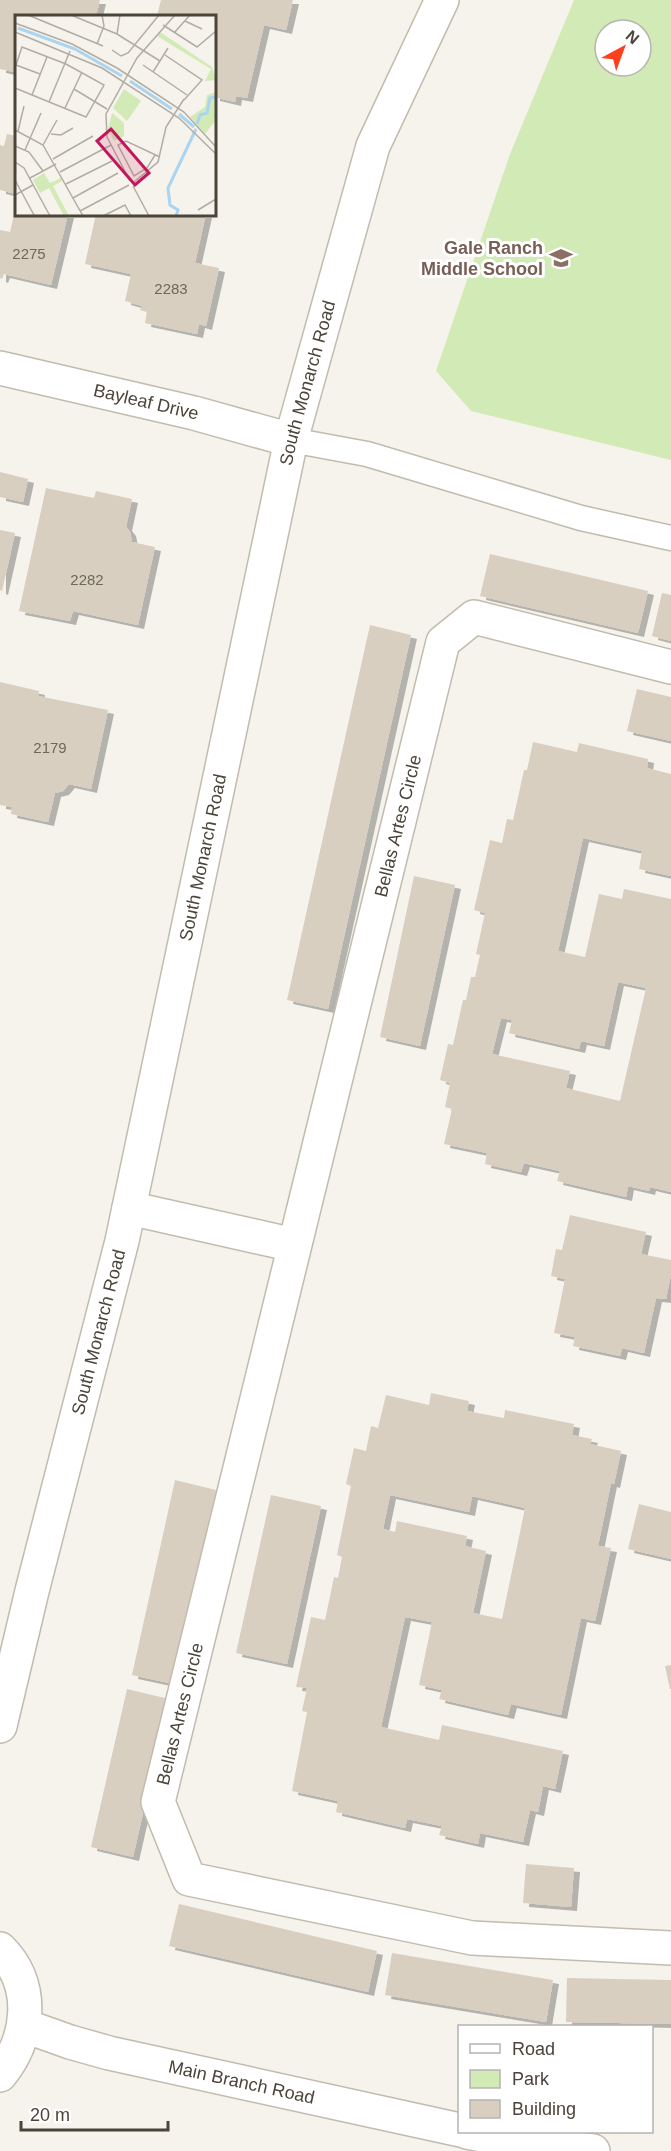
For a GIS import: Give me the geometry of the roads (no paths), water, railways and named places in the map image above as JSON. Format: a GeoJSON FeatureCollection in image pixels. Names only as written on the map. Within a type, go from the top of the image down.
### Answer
{"type":"FeatureCollection","features":[{"type":"Feature","properties":{"kind":"street","name":"South Monarch Road"},"geometry":{"type":"LineString","coordinates":[[0,1725],[129,1208],[291,440],[373,146],[442,0]]}},
{"type":"Feature","properties":{"kind":"street","name":"Bayleaf Drive"},"geometry":{"type":"LineString","coordinates":[[0,368],[194,413],[291,440]]}},
{"type":"Feature","properties":{"kind":"street","name":"Bellas Artes Circle"},"geometry":{"type":"LineString","coordinates":[[671,667],[474,617],[443,642],[158,1802],[189,1879],[472,1938],[671,1948]]}},
{"type":"Feature","properties":{"kind":"street"},"geometry":{"type":"LineString","coordinates":[[129,1208],[294,1245]]}},
{"type":"Feature","properties":{"kind":"street"},"geometry":{"type":"LineString","coordinates":[[0,1949],[19,1977],[25,2001],[25,2026],[20,2043],[12,2060],[0,2075]]}},
{"type":"Feature","properties":{"kind":"street","name":"Main Branch Road"},"geometry":{"type":"LineString","coordinates":[[25,2026],[109,2053],[458,2130]]}},
{"type":"Feature","properties":{"kind":"street"},"geometry":{"type":"LineString","coordinates":[[472,2133],[528,2144],[593,2151]]}},
{"type":"Feature","properties":{"kind":"lane"},"geometry":{"type":"LineString","coordinates":[[291,440],[367,454],[581,518],[671,538]]}},
{"type":"Feature","properties":{"kind":"place","name":"Gale Ranch Middle School"},"geometry":{"type":"Point","coordinates":[561,258]}}]}
